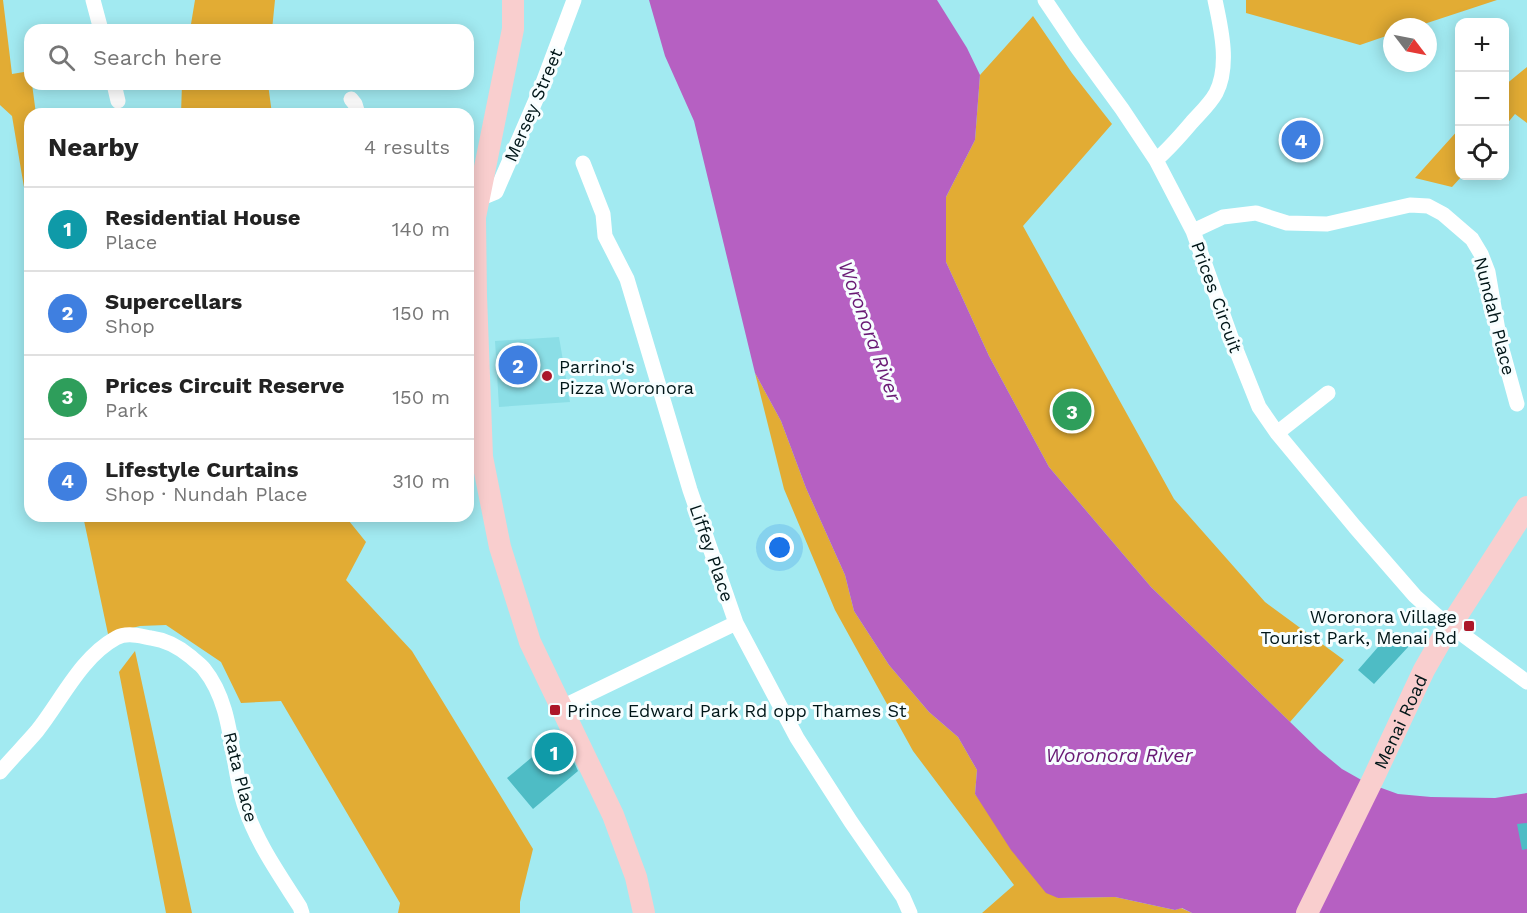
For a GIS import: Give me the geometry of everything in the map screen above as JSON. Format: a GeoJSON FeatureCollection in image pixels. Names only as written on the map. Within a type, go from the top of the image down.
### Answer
{"type":"FeatureCollection","features":[{"type":"Feature","properties":{"kind":"street"},"geometry":{"type":"LineString","coordinates":[[93,0],[99,24]]}},
{"type":"Feature","properties":{"kind":"street"},"geometry":{"type":"LineString","coordinates":[[513,0],[513,29],[474,211],[482,457],[500,547],[530,642],[613,815],[636,877],[644,913]]}},
{"type":"Feature","properties":{"kind":"street","name":"Mersey Street"},"geometry":{"type":"LineString","coordinates":[[474,211],[496,192],[541,88],[574,0]]}},
{"type":"Feature","properties":{"kind":"street","name":"Prices Circuit"},"geometry":{"type":"LineString","coordinates":[[1045,0],[1156,160],[1193,231],[1231,337],[1259,406],[1277,433],[1414,596],[1450,626],[1527,682]]}},
{"type":"Feature","properties":{"kind":"street"},"geometry":{"type":"LineString","coordinates":[[1156,160],[1201,112],[1217,90],[1222,71],[1223,52],[1215,0]]}},
{"type":"Feature","properties":{"kind":"street"},"geometry":{"type":"LineString","coordinates":[[115,90],[118,101]]}},
{"type":"Feature","properties":{"kind":"street"},"geometry":{"type":"LineString","coordinates":[[351,99],[356,108]]}},
{"type":"Feature","properties":{"kind":"street","name":"Liffey Place"},"geometry":{"type":"LineString","coordinates":[[583,163],[603,213],[605,236],[627,279],[690,490],[736,623],[797,738],[903,897],[910,913]]}},
{"type":"Feature","properties":{"kind":"street","name":"Nundah Place"},"geometry":{"type":"LineString","coordinates":[[1193,231],[1223,217],[1256,213],[1287,223],[1327,224],[1410,205],[1428,206],[1443,214],[1472,239],[1481,254],[1488,272],[1500,342],[1517,404]]}},
{"type":"Feature","properties":{"kind":"street"},"geometry":{"type":"LineString","coordinates":[[1277,433],[1329,393]]}},
{"type":"Feature","properties":{"kind":"street","name":"Menai Road"},"geometry":{"type":"LineString","coordinates":[[1307,913],[1424,670],[1527,507]]}},
{"type":"Feature","properties":{"kind":"street"},"geometry":{"type":"LineString","coordinates":[[562,707],[736,623]]}},
{"type":"Feature","properties":{"kind":"street","name":"Rata Place"},"geometry":{"type":"LineString","coordinates":[[0,772],[37,731],[80,671],[99,650],[117,638],[128,634],[164,640],[184,651],[204,669],[218,691],[226,717],[243,802],[269,859],[302,913]]}},
{"type":"Feature","properties":{"kind":"shaded area"},"geometry":{"type":"Polygon","coordinates":[[[0,0],[3,0],[12,74],[24,72],[24,90],[33,90],[35,108],[24,108],[24,187],[12,116],[0,105],[0,0]]]}},
{"type":"Feature","properties":{"kind":"shaded area"},"geometry":{"type":"Polygon","coordinates":[[[195,0],[275,0],[273,24],[191,24],[195,0]]]}},
{"type":"Feature","properties":{"kind":"shaded area"},"geometry":{"type":"Polygon","coordinates":[[[1246,0],[1497,0],[1437,20],[1383,18],[1383,37],[1360,45],[1246,13],[1246,0]]]}},
{"type":"Feature","properties":{"kind":"shaded area"},"geometry":{"type":"Polygon","coordinates":[[[1033,16],[1072,73],[1112,124],[1023,226],[1174,499],[1265,602],[1344,660],[1290,722],[1151,587],[1049,467],[989,356],[946,262],[946,197],[975,140],[980,75],[1033,16]]]}},
{"type":"Feature","properties":{"kind":"shaded area"},"geometry":{"type":"Polygon","coordinates":[[[1527,67],[1527,123],[1515,114],[1509,121],[1509,82],[1527,67]]]}},
{"type":"Feature","properties":{"kind":"shaded area"},"geometry":{"type":"Polygon","coordinates":[[[182,90],[269,90],[271,108],[181,108],[182,90]]]}},
{"type":"Feature","properties":{"kind":"shaded area"},"geometry":{"type":"Polygon","coordinates":[[[1455,133],[1455,180],[1458,180],[1452,187],[1415,178],[1455,133]]]}},
{"type":"Feature","properties":{"kind":"shaded area"},"geometry":{"type":"Polygon","coordinates":[[[559,337],[570,402],[499,407],[495,341],[559,337]]]}},
{"type":"Feature","properties":{"kind":"shaded area"},"geometry":{"type":"Polygon","coordinates":[[[755,373],[781,421],[806,488],[845,575],[854,611],[889,665],[929,712],[958,737],[977,770],[975,794],[1058,898],[1115,897],[1175,910],[1181,908],[1192,913],[982,913],[1014,885],[913,751],[835,610],[784,489],[755,373]]]}},
{"type":"Feature","properties":{"kind":"shaded area"},"geometry":{"type":"Polygon","coordinates":[[[84,522],[350,522],[366,542],[346,580],[412,651],[533,849],[520,902],[520,913],[398,913],[400,903],[281,701],[241,703],[221,662],[166,625],[140,626],[108,634],[84,522]]]}},
{"type":"Feature","properties":{"kind":"shaded area"},"geometry":{"type":"Polygon","coordinates":[[[135,651],[192,913],[166,913],[119,672],[135,651]]]}},
{"type":"Feature","properties":{"kind":"water","name":"Woronora River"},"geometry":{"type":"Polygon","coordinates":[[[649,0],[937,0],[967,48],[980,75],[975,140],[946,197],[946,262],[989,356],[1049,467],[1151,587],[1319,750],[1342,769],[1365,782],[1398,794],[1495,798],[1527,793],[1527,913],[1192,913],[1182,908],[1175,910],[1115,897],[1058,898],[1046,893],[1011,850],[975,794],[977,770],[958,737],[929,712],[889,665],[854,611],[845,575],[806,488],[781,421],[755,373],[694,121],[665,56],[649,0]]]}},
{"type":"Feature","properties":{"kind":"building"},"geometry":{"type":"Polygon","coordinates":[[[1392,631],[1409,646],[1374,684],[1358,670],[1392,631]]]}},
{"type":"Feature","properties":{"kind":"building"},"geometry":{"type":"Polygon","coordinates":[[[561,733],[578,771],[533,809],[507,778],[561,733]]]}},
{"type":"Feature","properties":{"kind":"building"},"geometry":{"type":"Polygon","coordinates":[[[1527,823],[1527,849],[1522,850],[1517,824],[1527,823]]]}},
{"type":"Feature","properties":{"kind":"place","name":"Lifestyle Curtains"},"geometry":{"type":"Point","coordinates":[1301,140]}},
{"type":"Feature","properties":{"kind":"place","name":"Supercellars"},"geometry":{"type":"Point","coordinates":[518,365]}},
{"type":"Feature","properties":{"kind":"place","name":"Parrino's Pizza Woronora"},"geometry":{"type":"Point","coordinates":[547,376]}},
{"type":"Feature","properties":{"kind":"place","name":"Prices Circuit Reserve"},"geometry":{"type":"Point","coordinates":[1072,411]}},
{"type":"Feature","properties":{"kind":"place","name":"Woronora Village Tourist Park, Menai Rd"},"geometry":{"type":"Point","coordinates":[1469,626]}},
{"type":"Feature","properties":{"kind":"place","name":"Prince Edward Park Rd opp Thames St"},"geometry":{"type":"Point","coordinates":[555,710]}},
{"type":"Feature","properties":{"kind":"place","name":"Residential House"},"geometry":{"type":"Point","coordinates":[554,752]}}]}
